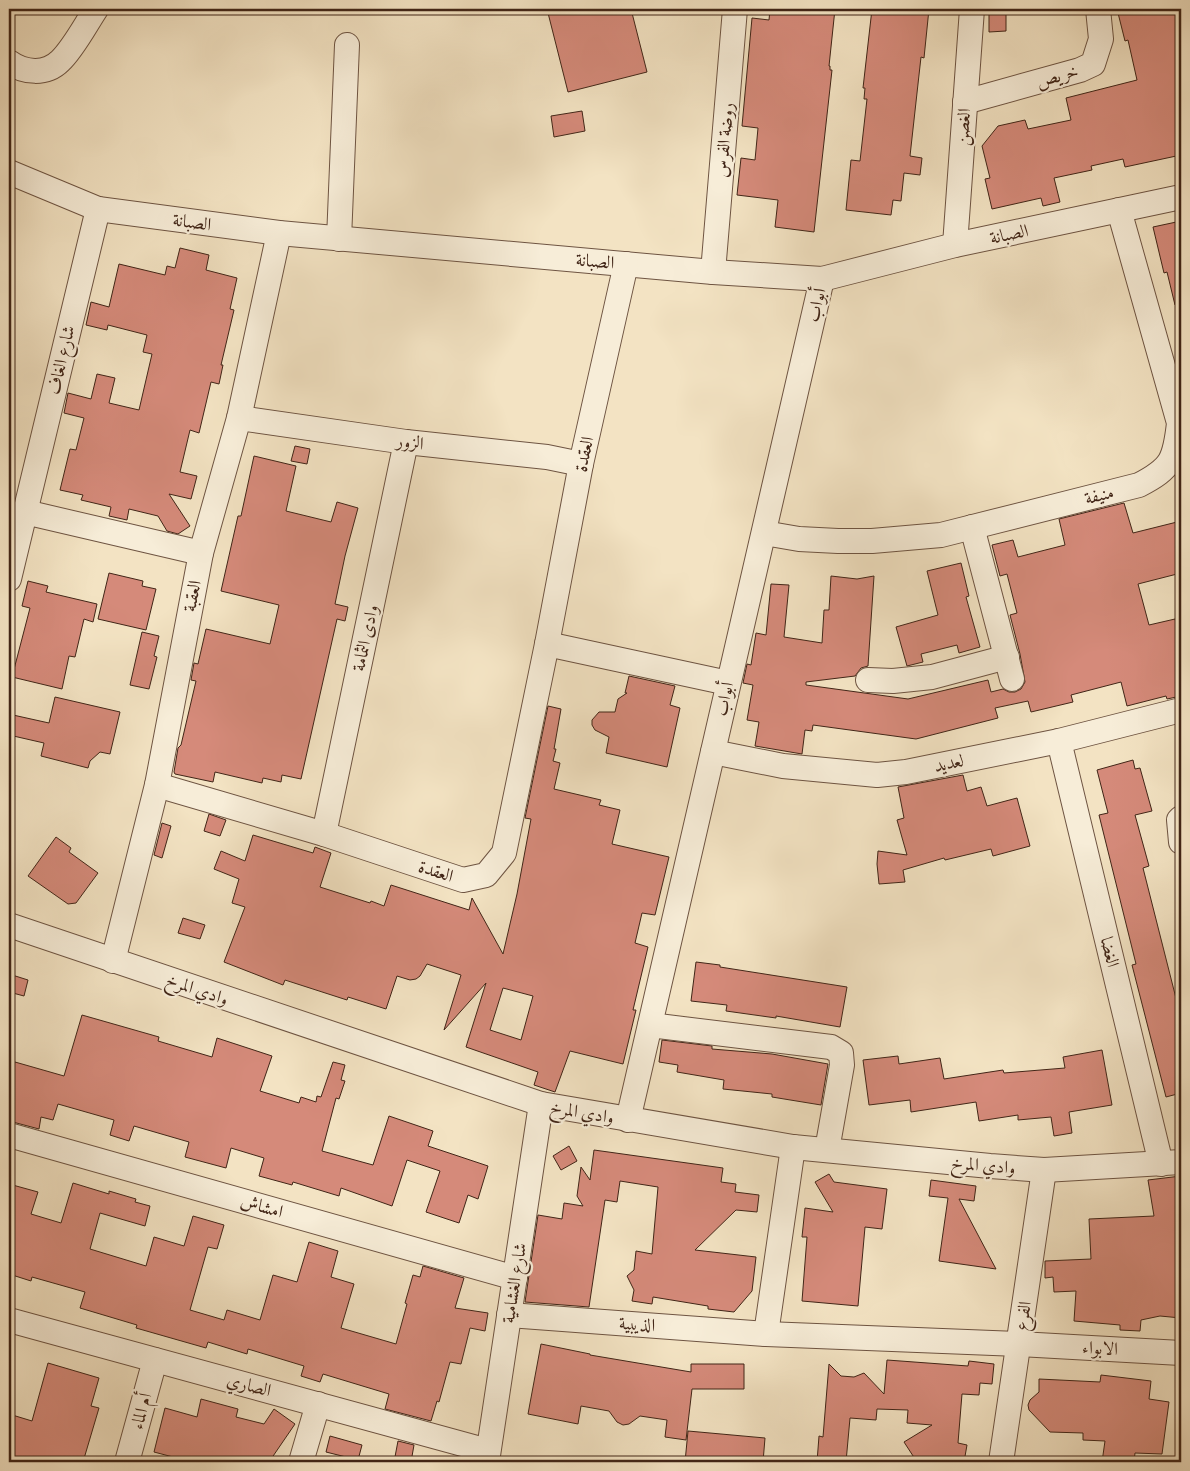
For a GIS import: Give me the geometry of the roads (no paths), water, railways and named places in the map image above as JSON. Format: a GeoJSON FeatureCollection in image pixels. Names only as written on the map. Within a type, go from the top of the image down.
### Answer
{"type":"FeatureCollection","features":[{"type":"Feature","properties":{"kind":"street"},"geometry":{"type":"LineString","coordinates":[[9,62],[15,67],[30,72],[45,70],[60,62],[96,9]]}},
{"type":"Feature","properties":{"kind":"street","name":"روضة الفرس"},"geometry":{"type":"LineString","coordinates":[[713,272],[735,9]]}},
{"type":"Feature","properties":{"kind":"street","name":"الغصن"},"geometry":{"type":"LineString","coordinates":[[954,245],[972,9]]}},
{"type":"Feature","properties":{"kind":"street","name":"خريص"},"geometry":{"type":"LineString","coordinates":[[965,102],[1080,70],[1093,64],[1101,39],[1098,9]]}},
{"type":"Feature","properties":{"kind":"street"},"geometry":{"type":"LineString","coordinates":[[339,239],[347,45]]}},
{"type":"Feature","properties":{"kind":"street","name":"الصبانة"},"geometry":{"type":"LineString","coordinates":[[9,172],[98,209],[279,234],[713,272],[822,279],[954,245],[1181,197]]}},
{"type":"Feature","properties":{"kind":"street","name":"شارع الغاف"},"geometry":{"type":"LineString","coordinates":[[9,578],[98,209]]}},
{"type":"Feature","properties":{"kind":"street","name":"منيفة"},"geometry":{"type":"LineString","coordinates":[[764,533],[799,539],[838,541],[872,541],[941,535],[1139,485],[1166,468],[1173,456],[1179,423],[1119,210]]}},
{"type":"Feature","properties":{"kind":"street","name":"العقبة"},"geometry":{"type":"LineString","coordinates":[[113,961],[157,785],[200,553],[239,418],[279,234]]}},
{"type":"Feature","properties":{"kind":"street","name":"العقدة"},"geometry":{"type":"LineString","coordinates":[[157,785],[324,834],[464,880],[486,875],[504,853],[582,464],[626,264]]}},
{"type":"Feature","properties":{"kind":"street","name":"أبواب"},"geometry":{"type":"LineString","coordinates":[[628,1120],[822,279]]}},
{"type":"Feature","properties":{"kind":"street","name":"الزور"},"geometry":{"type":"LineString","coordinates":[[239,418],[406,442],[548,457],[582,464]]}},
{"type":"Feature","properties":{"kind":"street","name":"وادى الثمامة"},"geometry":{"type":"LineString","coordinates":[[324,834],[406,442]]}},
{"type":"Feature","properties":{"kind":"street"},"geometry":{"type":"LineString","coordinates":[[25,512],[200,553]]}},
{"type":"Feature","properties":{"kind":"street"},"geometry":{"type":"LineString","coordinates":[[868,680],[893,681],[1009,668],[972,527]]}},
{"type":"Feature","properties":{"kind":"street"},"geometry":{"type":"LineString","coordinates":[[547,644],[728,682]]}},
{"type":"Feature","properties":{"kind":"street","name":"لعديد"},"geometry":{"type":"LineString","coordinates":[[713,752],[783,766],[878,775],[906,772],[1059,741],[1181,710]]}},
{"type":"Feature","properties":{"kind":"street","name":"الغضا"},"geometry":{"type":"LineString","coordinates":[[1059,741],[1171,1163]]}},
{"type":"Feature","properties":{"kind":"street"},"geometry":{"type":"LineString","coordinates":[[1181,818],[1179,820],[1181,842]]}},
{"type":"Feature","properties":{"kind":"street","name":"وادي المرخ"},"geometry":{"type":"LineString","coordinates":[[9,925],[541,1104],[793,1147],[990,1166],[1044,1170],[1171,1163]]}},
{"type":"Feature","properties":{"kind":"street"},"geometry":{"type":"LineString","coordinates":[[650,1025],[831,1047],[841,1053],[842,1065],[827,1150]]}},
{"type":"Feature","properties":{"kind":"street","name":"شارع الغشامية"},"geometry":{"type":"LineString","coordinates":[[488,1457],[541,1104]]}},
{"type":"Feature","properties":{"kind":"street","name":"امشاش"},"geometry":{"type":"LineString","coordinates":[[9,1135],[515,1278]]}},
{"type":"Feature","properties":{"kind":"street"},"geometry":{"type":"LineString","coordinates":[[766,1334],[793,1147]]}},
{"type":"Feature","properties":{"kind":"street","name":"الفرع"},"geometry":{"type":"LineString","coordinates":[[1002,1462],[1044,1170]]}},
{"type":"Feature","properties":{"kind":"street","name":"الذيبية"},"geometry":{"type":"LineString","coordinates":[[509,1315],[766,1334],[1018,1344]]}},
{"type":"Feature","properties":{"kind":"street","name":"الصاري"},"geometry":{"type":"LineString","coordinates":[[9,1320],[318,1404],[488,1457]]}},
{"type":"Feature","properties":{"kind":"street","name":"الابواء"},"geometry":{"type":"LineString","coordinates":[[1018,1344],[1181,1353]]}},
{"type":"Feature","properties":{"kind":"street","name":"أم الماء"},"geometry":{"type":"LineString","coordinates":[[127,1462],[155,1360]]}},
{"type":"Feature","properties":{"kind":"street"},"geometry":{"type":"LineString","coordinates":[[301,1462],[318,1404]]}}]}
